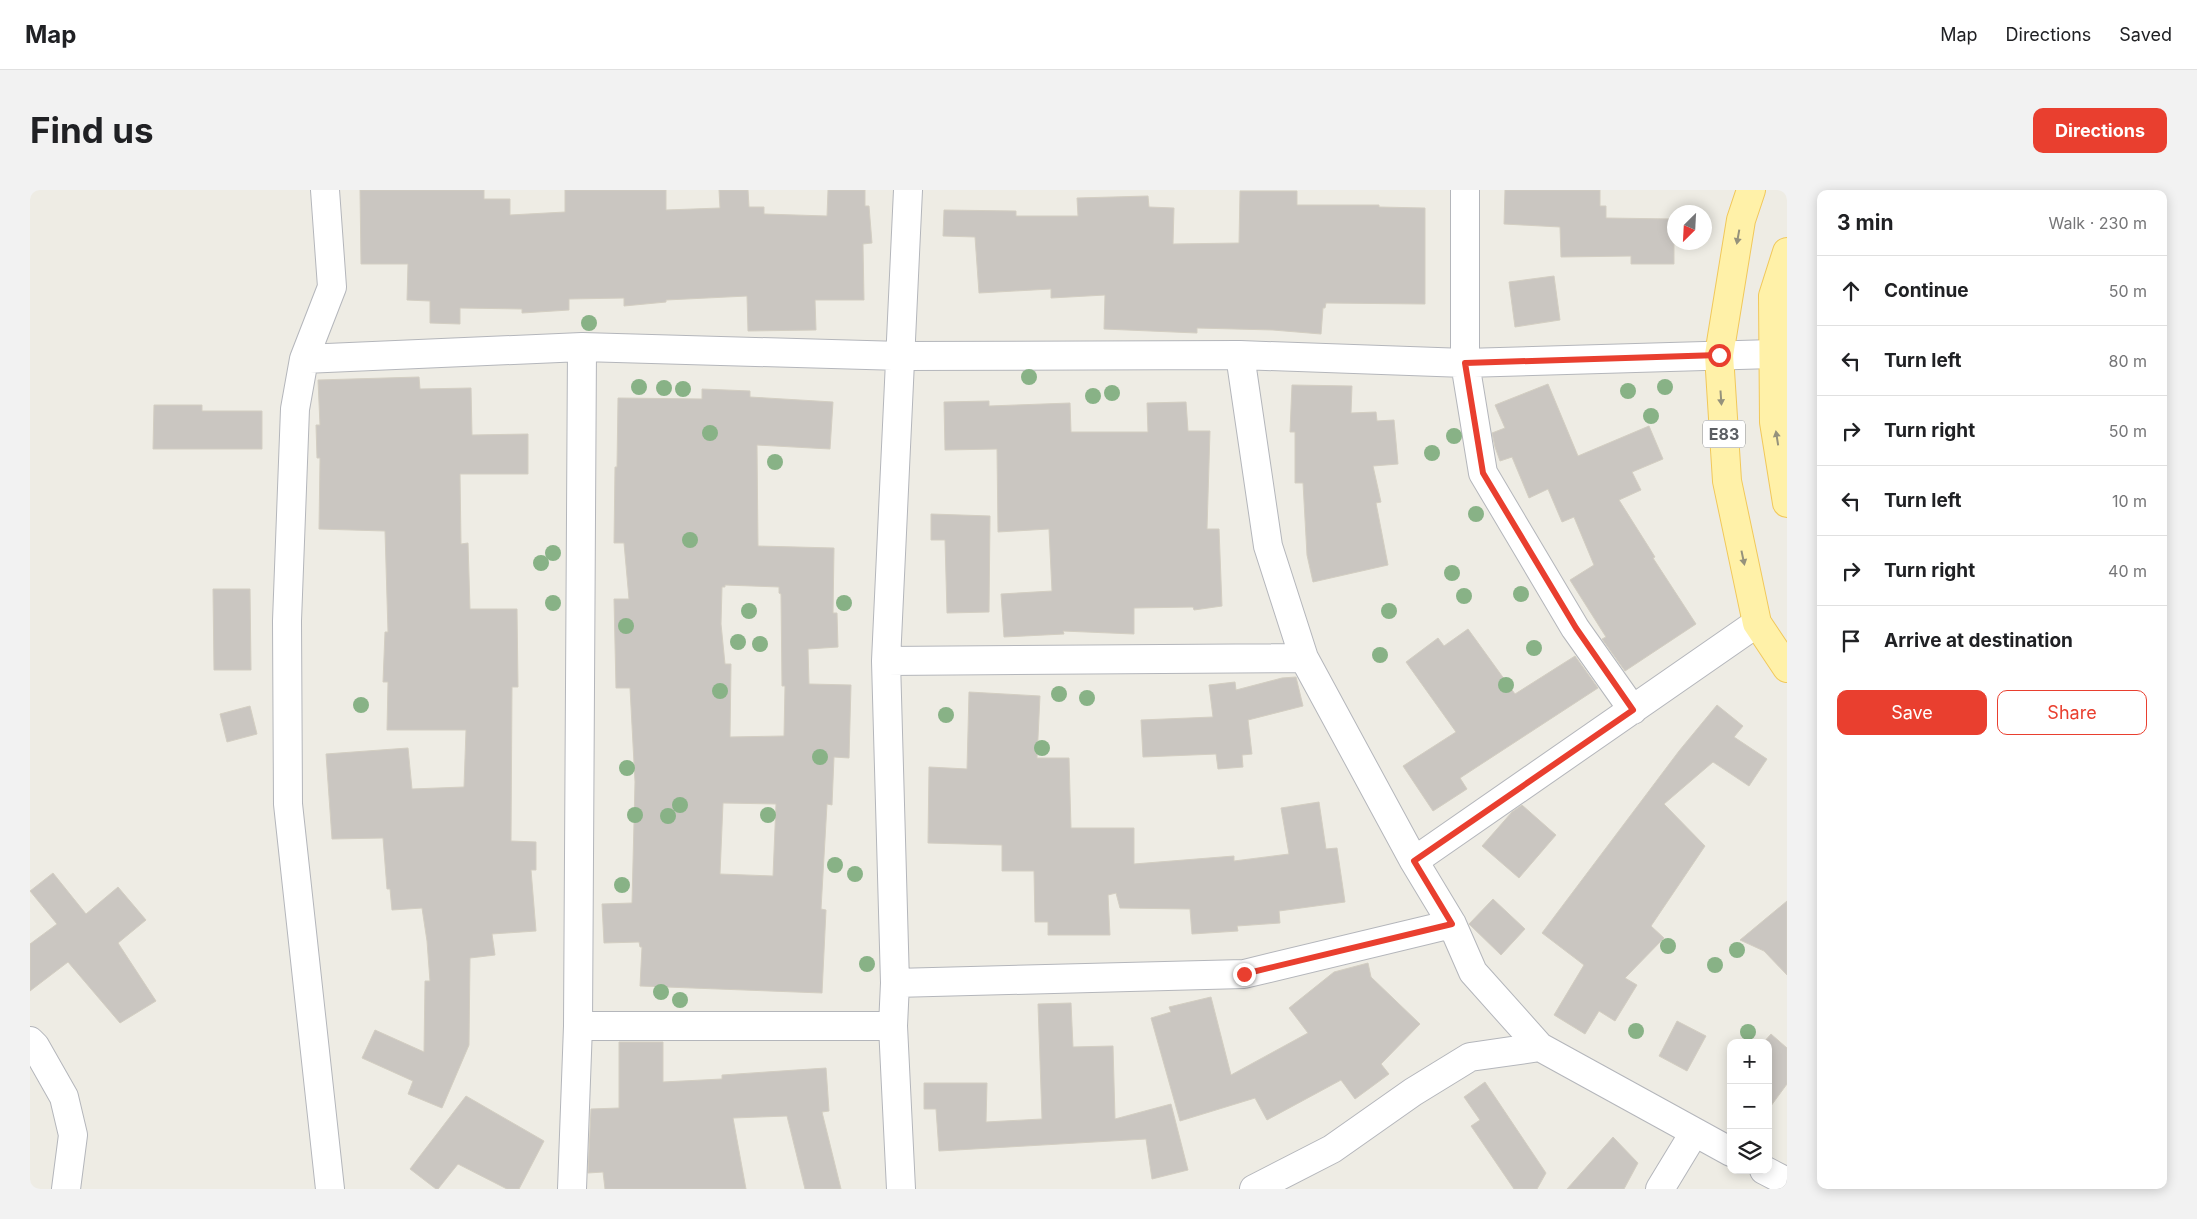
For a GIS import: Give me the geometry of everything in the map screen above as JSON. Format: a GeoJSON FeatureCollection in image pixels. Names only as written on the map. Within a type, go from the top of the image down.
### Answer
{"type":"FeatureCollection","features":[{"type":"Feature","properties":{"kind":"main road","name":"E83"},"geometry":{"type":"LineString","coordinates":[[1751,190],[1741,220],[1719,355],[1727,481],[1757,623],[1787,668]]}},
{"type":"Feature","properties":{"kind":"main road"},"geometry":{"type":"LineString","coordinates":[[1787,252],[1773,296],[1774,422],[1787,503]]}},
{"type":"Feature","properties":{"kind":"street"},"geometry":{"type":"LineString","coordinates":[[325,190],[332,286],[304,359],[295,410],[289,582],[288,804],[330,1189]]}},
{"type":"Feature","properties":{"kind":"street"},"geometry":{"type":"LineString","coordinates":[[901,1189],[893,1026],[895,983],[886,661],[908,190]]}},
{"type":"Feature","properties":{"kind":"street"},"geometry":{"type":"LineString","coordinates":[[1465,190],[1465,363],[1483,473],[1576,628],[1633,710]]}},
{"type":"Feature","properties":{"kind":"street"},"geometry":{"type":"LineString","coordinates":[[304,359],[582,347],[901,356],[1240,355],[1465,363],[1774,354]]}},
{"type":"Feature","properties":{"kind":"street"},"geometry":{"type":"LineString","coordinates":[[572,1189],[578,1026],[582,347]]}},
{"type":"Feature","properties":{"kind":"street"},"geometry":{"type":"LineString","coordinates":[[1240,355],[1268,546],[1304,658],[1414,861],[1452,924],[1473,972],[1540,1047],[1727,1150]]}},
{"type":"Feature","properties":{"kind":"street"},"geometry":{"type":"LineString","coordinates":[[1414,861],[1757,623]]}},
{"type":"Feature","properties":{"kind":"street"},"geometry":{"type":"LineString","coordinates":[[886,661],[1304,658]]}},
{"type":"Feature","properties":{"kind":"street"},"geometry":{"type":"LineString","coordinates":[[895,983],[1244,974],[1452,924]]}},
{"type":"Feature","properties":{"kind":"street"},"geometry":{"type":"LineString","coordinates":[[578,1026],[893,1026]]}},
{"type":"Feature","properties":{"kind":"street"},"geometry":{"type":"LineString","coordinates":[[30,1041],[35,1046],[64,1097],[73,1135],[66,1189]]}},
{"type":"Feature","properties":{"kind":"street"},"geometry":{"type":"LineString","coordinates":[[1254,1189],[1332,1149],[1413,1092],[1470,1057],[1540,1047]]}},
{"type":"Feature","properties":{"kind":"street"},"geometry":{"type":"LineString","coordinates":[[1660,1189],[1694,1133]]}},
{"type":"Feature","properties":{"kind":"street"},"geometry":{"type":"LineString","coordinates":[[1772,1174],[1787,1182]]}},
{"type":"Feature","properties":{"kind":"building"},"geometry":{"type":"Polygon","coordinates":[[[360,190],[484,190],[484,199],[510,199],[510,215],[565,212],[565,190],[666,190],[666,210],[720,208],[719,190],[748,190],[749,207],[764,207],[764,214],[827,216],[828,190],[865,190],[865,206],[869,206],[872,243],[863,244],[864,300],[815,300],[816,330],[748,331],[747,296],[666,300],[666,302],[624,306],[624,298],[569,299],[569,310],[522,313],[522,309],[460,308],[460,324],[430,323],[430,301],[407,300],[408,264],[361,264],[360,190]]]}},
{"type":"Feature","properties":{"kind":"building"},"geometry":{"type":"Polygon","coordinates":[[[1505,190],[1600,190],[1600,206],[1606,206],[1606,218],[1667,219],[1667,250],[1674,250],[1674,264],[1631,264],[1631,256],[1561,257],[1560,227],[1504,224],[1505,190]]]}},
{"type":"Feature","properties":{"kind":"building"},"geometry":{"type":"Polygon","coordinates":[[[1240,191],[1297,191],[1297,205],[1379,205],[1379,207],[1425,208],[1425,304],[1326,303],[1325,308],[1323,308],[1321,334],[1273,330],[1197,328],[1197,333],[1104,329],[1105,295],[1051,298],[1051,289],[979,293],[975,237],[943,236],[944,210],[1016,211],[1016,216],[1078,216],[1077,198],[1148,196],[1149,207],[1174,208],[1173,244],[1239,243],[1240,191]]]}},
{"type":"Feature","properties":{"kind":"building"},"geometry":{"type":"Polygon","coordinates":[[[1554,276],[1560,320],[1515,327],[1509,282],[1554,276]]]}},
{"type":"Feature","properties":{"kind":"building"},"geometry":{"type":"Polygon","coordinates":[[[419,377],[420,389],[471,388],[472,435],[528,434],[528,474],[460,474],[461,544],[468,543],[470,609],[517,609],[518,687],[512,687],[511,841],[536,842],[536,870],[531,870],[536,931],[492,934],[495,955],[470,958],[469,1045],[442,1108],[408,1094],[413,1081],[362,1058],[375,1030],[424,1052],[425,981],[430,981],[427,941],[422,908],[392,910],[390,889],[387,889],[383,838],[332,839],[326,754],[408,748],[412,789],[464,787],[466,730],[387,730],[388,682],[383,682],[385,632],[388,632],[385,531],[319,529],[320,458],[317,458],[316,425],[320,425],[318,380],[419,377]]]}},
{"type":"Feature","properties":{"kind":"building"},"geometry":{"type":"Polygon","coordinates":[[[1548,384],[1578,456],[1649,426],[1663,459],[1632,472],[1641,490],[1619,500],[1655,557],[1653,558],[1696,624],[1625,671],[1602,639],[1606,637],[1570,580],[1594,565],[1574,517],[1562,522],[1548,489],[1529,498],[1512,457],[1500,461],[1495,447],[1492,433],[1505,428],[1495,405],[1548,384]]]}},
{"type":"Feature","properties":{"kind":"building"},"geometry":{"type":"Polygon","coordinates":[[[1292,385],[1352,386],[1351,413],[1376,412],[1377,421],[1394,420],[1398,464],[1373,466],[1381,502],[1376,503],[1388,565],[1313,582],[1307,555],[1303,483],[1295,483],[1295,432],[1290,432],[1292,385]]]}},
{"type":"Feature","properties":{"kind":"building"},"geometry":{"type":"Polygon","coordinates":[[[702,389],[750,391],[750,397],[833,402],[830,449],[757,445],[758,546],[834,548],[833,613],[837,613],[838,647],[808,649],[809,684],[851,685],[849,758],[834,757],[832,805],[827,804],[821,909],[826,910],[822,993],[640,986],[642,947],[640,947],[639,942],[604,943],[602,904],[632,903],[635,782],[630,688],[616,688],[614,599],[629,599],[624,543],[614,543],[618,398],[702,399],[702,389]],[[725,585],[725,587],[722,587],[721,624],[725,664],[731,664],[730,737],[784,736],[785,686],[782,686],[781,594],[779,593],[779,587],[725,585]],[[723,803],[720,874],[773,876],[776,804],[723,803]]]}},
{"type":"Feature","properties":{"kind":"building"},"geometry":{"type":"Polygon","coordinates":[[[989,401],[989,406],[1070,403],[1071,432],[1148,432],[1147,403],[1186,402],[1188,431],[1210,431],[1207,529],[1219,529],[1222,606],[1194,610],[1193,607],[1134,608],[1134,634],[1063,631],[1064,634],[1004,637],[1001,594],[1052,591],[1049,529],[998,532],[997,449],[945,450],[944,402],[989,401]]]}},
{"type":"Feature","properties":{"kind":"building"},"geometry":{"type":"Polygon","coordinates":[[[154,405],[202,405],[202,411],[262,411],[262,449],[153,449],[154,405]]]}},
{"type":"Feature","properties":{"kind":"building"},"geometry":{"type":"Polygon","coordinates":[[[931,514],[990,516],[989,612],[947,613],[945,540],[931,540],[931,514]]]}},
{"type":"Feature","properties":{"kind":"building"},"geometry":{"type":"Polygon","coordinates":[[[213,589],[250,589],[251,670],[214,670],[213,589]]]}},
{"type":"Feature","properties":{"kind":"building"},"geometry":{"type":"Polygon","coordinates":[[[1468,629],[1515,694],[1575,656],[1598,688],[1460,778],[1467,789],[1433,811],[1403,766],[1456,732],[1406,662],[1438,638],[1444,646],[1468,629]]]}},
{"type":"Feature","properties":{"kind":"building"},"geometry":{"type":"Polygon","coordinates":[[[1296,677],[1303,706],[1248,720],[1252,754],[1242,755],[1243,767],[1218,769],[1216,754],[1143,757],[1141,720],[1213,717],[1209,685],[1235,682],[1236,690],[1282,678],[1296,677]]]}},
{"type":"Feature","properties":{"kind":"building"},"geometry":{"type":"Polygon","coordinates":[[[969,692],[1040,696],[1037,758],[1069,758],[1071,828],[1134,828],[1134,864],[1234,856],[1234,861],[1289,854],[1281,808],[1319,802],[1326,849],[1337,848],[1345,902],[1279,911],[1280,923],[1237,926],[1238,931],[1192,934],[1190,909],[1120,908],[1116,893],[1108,895],[1110,935],[1048,935],[1048,922],[1035,922],[1034,871],[1002,871],[1002,845],[928,843],[929,767],[967,769],[969,692]]]}},
{"type":"Feature","properties":{"kind":"building"},"geometry":{"type":"Polygon","coordinates":[[[1717,705],[1743,726],[1734,737],[1767,759],[1749,786],[1713,762],[1664,804],[1705,846],[1651,926],[1664,938],[1625,978],[1637,985],[1615,1021],[1599,1011],[1585,1034],[1554,1015],[1584,965],[1542,933],[1679,751],[1717,705]]]}},
{"type":"Feature","properties":{"kind":"building"},"geometry":{"type":"Polygon","coordinates":[[[250,706],[257,734],[227,742],[220,714],[250,706]]]}},
{"type":"Feature","properties":{"kind":"building"},"geometry":{"type":"Polygon","coordinates":[[[1522,805],[1556,835],[1519,878],[1482,846],[1512,812],[1522,805]]]}},
{"type":"Feature","properties":{"kind":"building"},"geometry":{"type":"Polygon","coordinates":[[[53,873],[86,914],[118,887],[146,920],[118,943],[156,1001],[120,1023],[68,962],[30,991],[30,944],[57,924],[30,891],[53,873]]]}},
{"type":"Feature","properties":{"kind":"building"},"geometry":{"type":"Polygon","coordinates":[[[1493,899],[1525,929],[1501,955],[1469,924],[1493,899]]]}},
{"type":"Feature","properties":{"kind":"building"},"geometry":{"type":"Polygon","coordinates":[[[1787,901],[1787,975],[1764,951],[1740,940],[1787,901]]]}},
{"type":"Feature","properties":{"kind":"building"},"geometry":{"type":"Polygon","coordinates":[[[1368,963],[1371,977],[1420,1024],[1381,1064],[1389,1074],[1355,1099],[1341,1080],[1267,1120],[1255,1098],[1180,1121],[1151,1018],[1171,1012],[1169,1007],[1211,997],[1231,1075],[1308,1033],[1289,1008],[1334,972],[1368,963]]]}},
{"type":"Feature","properties":{"kind":"building"},"geometry":{"type":"Polygon","coordinates":[[[1071,1003],[1073,1047],[1113,1046],[1115,1119],[1171,1104],[1188,1170],[1152,1179],[1146,1139],[939,1151],[936,1109],[924,1109],[924,1083],[987,1083],[986,1122],[1042,1119],[1038,1004],[1071,1003]]]}},
{"type":"Feature","properties":{"kind":"building"},"geometry":{"type":"Polygon","coordinates":[[[1677,1021],[1706,1036],[1687,1071],[1659,1056],[1677,1021]]]}},
{"type":"Feature","properties":{"kind":"building"},"geometry":{"type":"Polygon","coordinates":[[[1771,1034],[1787,1048],[1787,1084],[1772,1105],[1772,1039],[1767,1039],[1771,1034]]]}},
{"type":"Feature","properties":{"kind":"building"},"geometry":{"type":"Polygon","coordinates":[[[619,1042],[663,1042],[663,1082],[722,1079],[722,1075],[826,1068],[829,1111],[822,1112],[841,1189],[805,1189],[787,1116],[733,1118],[746,1189],[605,1189],[603,1172],[588,1173],[591,1109],[619,1108],[619,1042]]]}},
{"type":"Feature","properties":{"kind":"building"},"geometry":{"type":"Polygon","coordinates":[[[1485,1082],[1546,1173],[1537,1189],[1514,1189],[1471,1126],[1480,1120],[1464,1097],[1485,1082]]]}},
{"type":"Feature","properties":{"kind":"building"},"geometry":{"type":"Polygon","coordinates":[[[466,1096],[544,1141],[519,1189],[507,1189],[458,1164],[438,1189],[436,1189],[410,1169],[466,1096]]]}},
{"type":"Feature","properties":{"kind":"building"},"geometry":{"type":"Polygon","coordinates":[[[1613,1137],[1638,1163],[1624,1189],[1567,1189],[1613,1137]]]}},
{"type":"Feature","properties":{"kind":"route"},"geometry":{"type":"LineString","coordinates":[[1244,974],[1452,924],[1414,861],[1633,710],[1576,628],[1483,473],[1465,363],[1719,355]]}}]}
